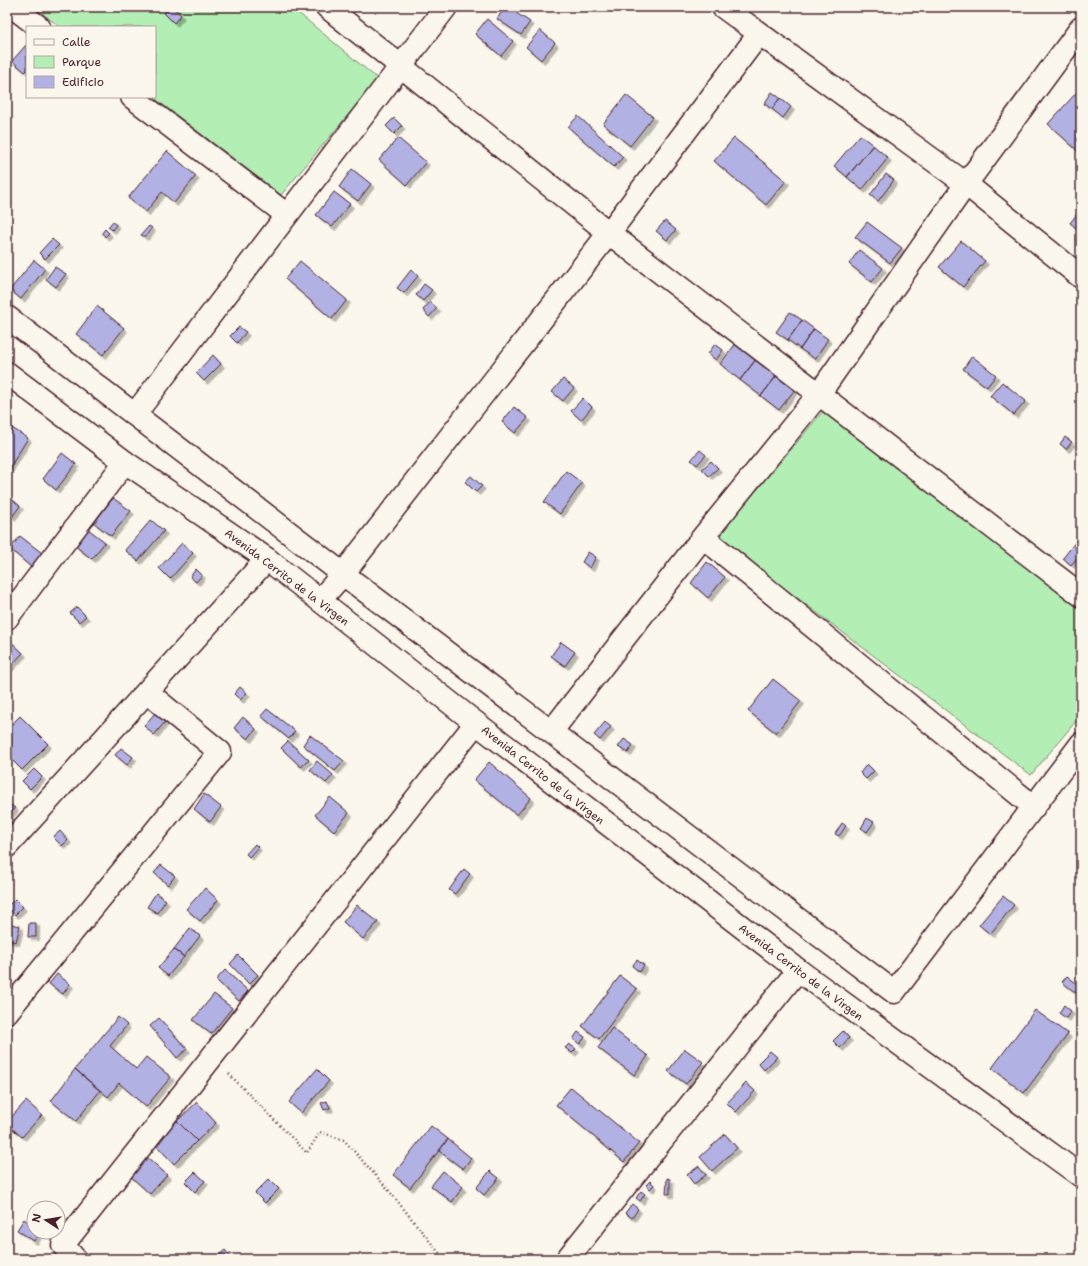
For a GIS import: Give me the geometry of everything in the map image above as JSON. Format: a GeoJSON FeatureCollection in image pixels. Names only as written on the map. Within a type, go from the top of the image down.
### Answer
{"type":"FeatureCollection","features":[{"type":"Feature","properties":{"kind":"street"},"geometry":{"type":"LineString","coordinates":[[13,7],[38,26]]}},
{"type":"Feature","properties":{"kind":"street"},"geometry":{"type":"LineString","coordinates":[[327,7],[609,233],[1081,595]]}},
{"type":"Feature","properties":{"kind":"street"},"geometry":{"type":"LineString","coordinates":[[135,414],[446,7]]}},
{"type":"Feature","properties":{"kind":"street"},"geometry":{"type":"LineString","coordinates":[[723,7],[966,184],[1081,277]]}},
{"type":"Feature","properties":{"kind":"street"},"geometry":{"type":"LineString","coordinates":[[551,732],[703,537],[819,394],[966,184],[1081,28]]}},
{"type":"Feature","properties":{"kind":"street"},"geometry":{"type":"LineString","coordinates":[[320,600],[343,574],[609,233],[759,34]]}},
{"type":"Feature","properties":{"kind":"street"},"geometry":{"type":"LineString","coordinates":[[133,98],[287,215]]}},
{"type":"Feature","properties":{"kind":"street"},"geometry":{"type":"LineString","coordinates":[[7,317],[894,992],[1081,744]]}},
{"type":"Feature","properties":{"kind":"street","name":"Avenida Cerrito de la Virgen"},"geometry":{"type":"LineString","coordinates":[[7,373],[125,462],[267,559],[476,723],[798,970],[1081,1176]]}},
{"type":"Feature","properties":{"kind":"street"},"geometry":{"type":"LineString","coordinates":[[7,618],[125,462]]}},
{"type":"Feature","properties":{"kind":"street"},"geometry":{"type":"LineString","coordinates":[[703,537],[1034,807]]}},
{"type":"Feature","properties":{"kind":"street"},"geometry":{"type":"LineString","coordinates":[[7,846],[267,559]]}},
{"type":"Feature","properties":{"kind":"street"},"geometry":{"type":"LineString","coordinates":[[7,1012],[220,752],[147,692]]}},
{"type":"Feature","properties":{"kind":"street"},"geometry":{"type":"LineString","coordinates":[[76,1259],[63,1245],[476,723]]}},
{"type":"Feature","properties":{"kind":"street"},"geometry":{"type":"LineString","coordinates":[[567,1259],[798,970]]}},
{"type":"Feature","properties":{"kind":"path"},"geometry":{"type":"LineString","coordinates":[[212,1058],[307,1153],[320,1132],[344,1140],[386,1187],[444,1259]]}},
{"type":"Feature","properties":{"kind":"green space"},"geometry":{"type":"Polygon","coordinates":[[[34,7],[291,7],[378,79],[281,195],[154,98],[156,98],[156,26],[59,26],[34,7]]]}},
{"type":"Feature","properties":{"kind":"green space"},"geometry":{"type":"Polygon","coordinates":[[[825,409],[1081,610],[1081,715],[1031,775],[717,537],[825,409]]]}},
{"type":"Feature","properties":{"kind":"building"},"geometry":{"type":"Polygon","coordinates":[[[169,7],[173,7],[181,15],[174,23],[164,13],[169,7]]]}},
{"type":"Feature","properties":{"kind":"building"},"geometry":{"type":"Polygon","coordinates":[[[505,7],[530,22],[521,35],[497,19],[505,7]]]}},
{"type":"Feature","properties":{"kind":"building"},"geometry":{"type":"Polygon","coordinates":[[[487,19],[513,41],[501,56],[475,34],[487,19]]]}},
{"type":"Feature","properties":{"kind":"building"},"geometry":{"type":"Polygon","coordinates":[[[540,30],[555,43],[541,60],[526,47],[540,30]]]}},
{"type":"Feature","properties":{"kind":"building"},"geometry":{"type":"Polygon","coordinates":[[[26,45],[26,71],[25,72],[12,61],[26,45]]]}},
{"type":"Feature","properties":{"kind":"building"},"geometry":{"type":"Polygon","coordinates":[[[772,92],[780,98],[772,109],[764,104],[772,92]]]}},
{"type":"Feature","properties":{"kind":"building"},"geometry":{"type":"Polygon","coordinates":[[[1077,92],[1081,96],[1081,154],[1048,124],[1077,92]]]}},
{"type":"Feature","properties":{"kind":"building"},"geometry":{"type":"Polygon","coordinates":[[[626,95],[653,117],[630,146],[603,124],[626,95]]]}},
{"type":"Feature","properties":{"kind":"building"},"geometry":{"type":"Polygon","coordinates":[[[780,98],[791,107],[783,118],[772,109],[780,98]]]}},
{"type":"Feature","properties":{"kind":"building"},"geometry":{"type":"Polygon","coordinates":[[[578,116],[623,157],[614,167],[568,127],[578,116]]]}},
{"type":"Feature","properties":{"kind":"building"},"geometry":{"type":"Polygon","coordinates":[[[394,118],[402,126],[394,134],[386,126],[394,118]]]}},
{"type":"Feature","properties":{"kind":"building"},"geometry":{"type":"Polygon","coordinates":[[[860,135],[873,145],[847,177],[834,166],[860,135]]]}},
{"type":"Feature","properties":{"kind":"building"},"geometry":{"type":"Polygon","coordinates":[[[398,138],[426,162],[407,185],[379,160],[398,138]]]}},
{"type":"Feature","properties":{"kind":"building"},"geometry":{"type":"Polygon","coordinates":[[[734,138],[786,181],[766,205],[714,161],[734,138]]]}},
{"type":"Feature","properties":{"kind":"building"},"geometry":{"type":"Polygon","coordinates":[[[873,145],[888,158],[862,190],[847,177],[873,145]]]}},
{"type":"Feature","properties":{"kind":"building"},"geometry":{"type":"Polygon","coordinates":[[[167,151],[196,176],[174,203],[162,192],[146,212],[128,198],[167,151]]]}},
{"type":"Feature","properties":{"kind":"building"},"geometry":{"type":"Polygon","coordinates":[[[352,169],[371,184],[358,201],[339,187],[352,169]]]}},
{"type":"Feature","properties":{"kind":"building"},"geometry":{"type":"Polygon","coordinates":[[[886,174],[894,180],[878,201],[870,195],[886,174]]]}},
{"type":"Feature","properties":{"kind":"building"},"geometry":{"type":"Polygon","coordinates":[[[334,192],[350,204],[332,227],[316,215],[334,192]]]}},
{"type":"Feature","properties":{"kind":"building"},"geometry":{"type":"Polygon","coordinates":[[[1081,209],[1081,232],[1070,223],[1081,209]]]}},
{"type":"Feature","properties":{"kind":"building"},"geometry":{"type":"Polygon","coordinates":[[[113,221],[116,225],[112,230],[108,227],[113,221]]]}},
{"type":"Feature","properties":{"kind":"building"},"geometry":{"type":"Polygon","coordinates":[[[665,221],[676,230],[667,240],[656,231],[665,221]]]}},
{"type":"Feature","properties":{"kind":"building"},"geometry":{"type":"Polygon","coordinates":[[[867,222],[902,248],[890,263],[855,237],[867,222]]]}},
{"type":"Feature","properties":{"kind":"building"},"geometry":{"type":"Polygon","coordinates":[[[149,226],[152,228],[145,237],[141,235],[149,226]]]}},
{"type":"Feature","properties":{"kind":"building"},"geometry":{"type":"Polygon","coordinates":[[[105,229],[109,233],[105,237],[102,233],[105,229]]]}},
{"type":"Feature","properties":{"kind":"building"},"geometry":{"type":"Polygon","coordinates":[[[52,239],[59,245],[45,259],[39,253],[52,239]]]}},
{"type":"Feature","properties":{"kind":"building"},"geometry":{"type":"Polygon","coordinates":[[[961,241],[985,261],[963,287],[939,267],[961,241]]]}},
{"type":"Feature","properties":{"kind":"building"},"geometry":{"type":"Polygon","coordinates":[[[859,250],[883,268],[872,282],[849,264],[859,250]]]}},
{"type":"Feature","properties":{"kind":"building"},"geometry":{"type":"Polygon","coordinates":[[[34,260],[45,269],[21,299],[10,290],[34,260]]]}},
{"type":"Feature","properties":{"kind":"building"},"geometry":{"type":"Polygon","coordinates":[[[300,261],[347,300],[332,319],[285,279],[300,261]]]}},
{"type":"Feature","properties":{"kind":"building"},"geometry":{"type":"Polygon","coordinates":[[[55,267],[66,274],[56,287],[46,279],[55,267]]]}},
{"type":"Feature","properties":{"kind":"building"},"geometry":{"type":"Polygon","coordinates":[[[411,270],[418,276],[404,293],[397,288],[411,270]]]}},
{"type":"Feature","properties":{"kind":"building"},"geometry":{"type":"Polygon","coordinates":[[[424,284],[432,290],[423,301],[416,295],[424,284]]]}},
{"type":"Feature","properties":{"kind":"building"},"geometry":{"type":"Polygon","coordinates":[[[430,302],[437,308],[429,317],[423,310],[430,302]]]}},
{"type":"Feature","properties":{"kind":"building"},"geometry":{"type":"Polygon","coordinates":[[[97,306],[124,328],[103,355],[76,334],[97,306]]]}},
{"type":"Feature","properties":{"kind":"building"},"geometry":{"type":"Polygon","coordinates":[[[790,312],[802,320],[788,340],[776,332],[790,312]]]}},
{"type":"Feature","properties":{"kind":"building"},"geometry":{"type":"Polygon","coordinates":[[[802,320],[814,329],[800,349],[788,340],[802,320]]]}},
{"type":"Feature","properties":{"kind":"building"},"geometry":{"type":"Polygon","coordinates":[[[239,327],[246,332],[237,343],[230,336],[239,327]]]}},
{"type":"Feature","properties":{"kind":"building"},"geometry":{"type":"Polygon","coordinates":[[[814,329],[828,339],[815,359],[800,349],[814,329]]]}},
{"type":"Feature","properties":{"kind":"building"},"geometry":{"type":"Polygon","coordinates":[[[737,342],[757,358],[740,380],[720,364],[737,342]]]}},
{"type":"Feature","properties":{"kind":"building"},"geometry":{"type":"Polygon","coordinates":[[[715,344],[723,350],[716,360],[708,354],[715,344]]]}},
{"type":"Feature","properties":{"kind":"building"},"geometry":{"type":"Polygon","coordinates":[[[213,355],[221,364],[204,381],[196,373],[213,355]]]}},
{"type":"Feature","properties":{"kind":"building"},"geometry":{"type":"Polygon","coordinates":[[[972,356],[996,375],[987,387],[963,369],[972,356]]]}},
{"type":"Feature","properties":{"kind":"building"},"geometry":{"type":"Polygon","coordinates":[[[757,358],[778,374],[761,396],[740,380],[757,358]]]}},
{"type":"Feature","properties":{"kind":"building"},"geometry":{"type":"Polygon","coordinates":[[[778,374],[796,388],[779,410],[761,396],[778,374]]]}},
{"type":"Feature","properties":{"kind":"building"},"geometry":{"type":"Polygon","coordinates":[[[563,379],[574,388],[563,401],[552,392],[563,379]]]}},
{"type":"Feature","properties":{"kind":"building"},"geometry":{"type":"Polygon","coordinates":[[[1002,382],[1026,401],[1014,415],[990,396],[1002,382]]]}},
{"type":"Feature","properties":{"kind":"building"},"geometry":{"type":"Polygon","coordinates":[[[583,398],[592,407],[581,420],[571,411],[583,398]]]}},
{"type":"Feature","properties":{"kind":"building"},"geometry":{"type":"Polygon","coordinates":[[[514,407],[528,418],[515,433],[502,422],[514,407]]]}},
{"type":"Feature","properties":{"kind":"building"},"geometry":{"type":"Polygon","coordinates":[[[7,425],[28,438],[9,469],[7,468],[7,425]]]}},
{"type":"Feature","properties":{"kind":"building"},"geometry":{"type":"Polygon","coordinates":[[[1065,437],[1072,442],[1066,449],[1060,444],[1065,437]]]}},
{"type":"Feature","properties":{"kind":"building"},"geometry":{"type":"Polygon","coordinates":[[[700,450],[706,455],[697,465],[691,460],[700,450]]]}},
{"type":"Feature","properties":{"kind":"building"},"geometry":{"type":"Polygon","coordinates":[[[62,453],[76,464],[56,490],[43,479],[62,453]]]}},
{"type":"Feature","properties":{"kind":"building"},"geometry":{"type":"Polygon","coordinates":[[[711,461],[718,468],[709,476],[702,469],[711,461]]]}},
{"type":"Feature","properties":{"kind":"building"},"geometry":{"type":"Polygon","coordinates":[[[566,471],[582,483],[560,514],[544,502],[566,471]]]}},
{"type":"Feature","properties":{"kind":"building"},"geometry":{"type":"Polygon","coordinates":[[[471,476],[482,486],[476,492],[465,482],[471,476]]]}},
{"type":"Feature","properties":{"kind":"building"},"geometry":{"type":"Polygon","coordinates":[[[7,495],[20,506],[12,517],[7,512],[7,495]]]}},
{"type":"Feature","properties":{"kind":"building"},"geometry":{"type":"Polygon","coordinates":[[[113,498],[131,511],[111,536],[94,523],[113,498]]]}},
{"type":"Feature","properties":{"kind":"building"},"geometry":{"type":"Polygon","coordinates":[[[151,520],[164,531],[138,561],[125,550],[151,520]]]}},
{"type":"Feature","properties":{"kind":"building"},"geometry":{"type":"Polygon","coordinates":[[[88,529],[105,542],[92,559],[75,546],[88,529]]]}},
{"type":"Feature","properties":{"kind":"building"},"geometry":{"type":"Polygon","coordinates":[[[20,536],[42,553],[31,567],[10,549],[20,536]]]}},
{"type":"Feature","properties":{"kind":"building"},"geometry":{"type":"Polygon","coordinates":[[[1077,540],[1081,543],[1081,553],[1071,565],[1063,558],[1077,540]]]}},
{"type":"Feature","properties":{"kind":"building"},"geometry":{"type":"Polygon","coordinates":[[[182,543],[193,553],[170,579],[159,568],[182,543]]]}},
{"type":"Feature","properties":{"kind":"building"},"geometry":{"type":"Polygon","coordinates":[[[588,552],[596,557],[590,568],[582,562],[588,552]]]}},
{"type":"Feature","properties":{"kind":"building"},"geometry":{"type":"Polygon","coordinates":[[[707,562],[725,577],[708,598],[691,583],[707,562]]]}},
{"type":"Feature","properties":{"kind":"building"},"geometry":{"type":"Polygon","coordinates":[[[196,569],[202,575],[196,582],[190,577],[196,569]]]}},
{"type":"Feature","properties":{"kind":"building"},"geometry":{"type":"Polygon","coordinates":[[[77,607],[86,616],[79,622],[70,613],[77,607]]]}},
{"type":"Feature","properties":{"kind":"building"},"geometry":{"type":"Polygon","coordinates":[[[7,638],[23,653],[7,670],[7,638]]]}},
{"type":"Feature","properties":{"kind":"building"},"geometry":{"type":"Polygon","coordinates":[[[561,642],[575,652],[565,666],[551,656],[561,642]]]}},
{"type":"Feature","properties":{"kind":"building"},"geometry":{"type":"Polygon","coordinates":[[[773,679],[801,701],[776,733],[748,711],[773,679]]]}},
{"type":"Feature","properties":{"kind":"building"},"geometry":{"type":"Polygon","coordinates":[[[240,687],[247,693],[240,700],[234,694],[240,687]]]}},
{"type":"Feature","properties":{"kind":"building"},"geometry":{"type":"Polygon","coordinates":[[[267,709],[295,731],[289,739],[261,716],[267,709]]]}},
{"type":"Feature","properties":{"kind":"building"},"geometry":{"type":"Polygon","coordinates":[[[155,713],[165,722],[154,735],[144,726],[155,713]]]}},
{"type":"Feature","properties":{"kind":"building"},"geometry":{"type":"Polygon","coordinates":[[[20,716],[48,744],[22,770],[7,755],[7,729],[20,716]]]}},
{"type":"Feature","properties":{"kind":"building"},"geometry":{"type":"Polygon","coordinates":[[[243,717],[256,729],[248,739],[234,728],[243,717]]]}},
{"type":"Feature","properties":{"kind":"building"},"geometry":{"type":"Polygon","coordinates":[[[605,722],[611,727],[600,740],[594,735],[605,722]]]}},
{"type":"Feature","properties":{"kind":"building"},"geometry":{"type":"Polygon","coordinates":[[[310,735],[344,761],[335,771],[303,745],[310,735]]]}},
{"type":"Feature","properties":{"kind":"building"},"geometry":{"type":"Polygon","coordinates":[[[624,739],[633,745],[628,753],[618,747],[624,739]]]}},
{"type":"Feature","properties":{"kind":"building"},"geometry":{"type":"Polygon","coordinates":[[[288,741],[309,760],[301,767],[281,748],[288,741]]]}},
{"type":"Feature","properties":{"kind":"building"},"geometry":{"type":"Polygon","coordinates":[[[121,748],[133,757],[127,765],[115,755],[121,748]]]}},
{"type":"Feature","properties":{"kind":"building"},"geometry":{"type":"Polygon","coordinates":[[[317,761],[333,775],[326,783],[310,770],[317,761]]]}},
{"type":"Feature","properties":{"kind":"building"},"geometry":{"type":"Polygon","coordinates":[[[489,762],[531,798],[517,815],[474,780],[489,762]]]}},
{"type":"Feature","properties":{"kind":"building"},"geometry":{"type":"Polygon","coordinates":[[[867,764],[874,771],[866,779],[860,773],[867,764]]]}},
{"type":"Feature","properties":{"kind":"building"},"geometry":{"type":"Polygon","coordinates":[[[34,769],[42,777],[30,789],[22,781],[34,769]]]}},
{"type":"Feature","properties":{"kind":"building"},"geometry":{"type":"Polygon","coordinates":[[[204,794],[221,807],[210,822],[194,809],[204,794]]]}},
{"type":"Feature","properties":{"kind":"building"},"geometry":{"type":"Polygon","coordinates":[[[330,797],[349,813],[334,831],[315,815],[330,797]]]}},
{"type":"Feature","properties":{"kind":"building"},"geometry":{"type":"Polygon","coordinates":[[[7,802],[15,808],[7,818],[7,802]]]}},
{"type":"Feature","properties":{"kind":"building"},"geometry":{"type":"Polygon","coordinates":[[[867,818],[874,822],[867,832],[861,828],[867,818]]]}},
{"type":"Feature","properties":{"kind":"building"},"geometry":{"type":"Polygon","coordinates":[[[842,823],[846,826],[839,836],[835,834],[842,823]]]}},
{"type":"Feature","properties":{"kind":"building"},"geometry":{"type":"Polygon","coordinates":[[[60,831],[68,840],[62,846],[53,837],[60,831]]]}},
{"type":"Feature","properties":{"kind":"building"},"geometry":{"type":"Polygon","coordinates":[[[255,844],[258,847],[249,857],[246,854],[255,844]]]}},
{"type":"Feature","properties":{"kind":"building"},"geometry":{"type":"Polygon","coordinates":[[[161,865],[175,876],[168,885],[154,873],[161,865]]]}},
{"type":"Feature","properties":{"kind":"building"},"geometry":{"type":"Polygon","coordinates":[[[464,869],[470,874],[455,894],[449,890],[464,869]]]}},
{"type":"Feature","properties":{"kind":"building"},"geometry":{"type":"Polygon","coordinates":[[[205,888],[218,900],[200,921],[186,909],[205,888]]]}},
{"type":"Feature","properties":{"kind":"building"},"geometry":{"type":"Polygon","coordinates":[[[156,893],[166,900],[157,913],[147,907],[156,893]]]}},
{"type":"Feature","properties":{"kind":"building"},"geometry":{"type":"Polygon","coordinates":[[[1003,896],[1014,905],[990,934],[979,925],[1003,896]]]}},
{"type":"Feature","properties":{"kind":"building"},"geometry":{"type":"Polygon","coordinates":[[[15,899],[23,907],[15,915],[7,907],[15,899]]]}},
{"type":"Feature","properties":{"kind":"building"},"geometry":{"type":"Polygon","coordinates":[[[357,905],[378,922],[363,939],[343,922],[357,905]]]}},
{"type":"Feature","properties":{"kind":"building"},"geometry":{"type":"Polygon","coordinates":[[[7,923],[20,926],[16,942],[7,940],[7,923]]]}},
{"type":"Feature","properties":{"kind":"building"},"geometry":{"type":"Polygon","coordinates":[[[29,923],[36,923],[36,937],[28,937],[29,923]]]}},
{"type":"Feature","properties":{"kind":"building"},"geometry":{"type":"Polygon","coordinates":[[[190,928],[200,936],[184,957],[174,949],[190,928]]]}},
{"type":"Feature","properties":{"kind":"building"},"geometry":{"type":"Polygon","coordinates":[[[174,949],[184,957],[168,976],[158,968],[174,949]]]}},
{"type":"Feature","properties":{"kind":"building"},"geometry":{"type":"Polygon","coordinates":[[[238,955],[258,975],[249,984],[230,964],[238,955]]]}},
{"type":"Feature","properties":{"kind":"building"},"geometry":{"type":"Polygon","coordinates":[[[637,960],[644,965],[640,972],[632,966],[637,960]]]}},
{"type":"Feature","properties":{"kind":"building"},"geometry":{"type":"Polygon","coordinates":[[[225,970],[248,991],[239,1001],[216,980],[225,970]]]}},
{"type":"Feature","properties":{"kind":"building"},"geometry":{"type":"Polygon","coordinates":[[[57,974],[70,984],[63,994],[49,984],[57,974]]]}},
{"type":"Feature","properties":{"kind":"building"},"geometry":{"type":"Polygon","coordinates":[[[620,976],[637,989],[599,1039],[582,1026],[620,976]]]}},
{"type":"Feature","properties":{"kind":"building"},"geometry":{"type":"Polygon","coordinates":[[[1067,976],[1081,987],[1076,993],[1062,982],[1067,976]]]}},
{"type":"Feature","properties":{"kind":"building"},"geometry":{"type":"Polygon","coordinates":[[[214,994],[232,1008],[211,1034],[193,1020],[214,994]]]}},
{"type":"Feature","properties":{"kind":"building"},"geometry":{"type":"Polygon","coordinates":[[[1064,1005],[1071,1011],[1066,1018],[1059,1013],[1064,1005]]]}},
{"type":"Feature","properties":{"kind":"building"},"geometry":{"type":"Polygon","coordinates":[[[1035,1010],[1068,1034],[1024,1093],[992,1068],[1035,1010]]]}},
{"type":"Feature","properties":{"kind":"building"},"geometry":{"type":"Polygon","coordinates":[[[118,1017],[127,1025],[110,1046],[136,1069],[146,1057],[171,1077],[146,1107],[119,1083],[108,1097],[75,1069],[118,1017]]]}},
{"type":"Feature","properties":{"kind":"building"},"geometry":{"type":"Polygon","coordinates":[[[159,1018],[187,1049],[177,1058],[150,1026],[159,1018]]]}},
{"type":"Feature","properties":{"kind":"building"},"geometry":{"type":"Polygon","coordinates":[[[612,1028],[648,1056],[634,1075],[598,1048],[612,1028]]]}},
{"type":"Feature","properties":{"kind":"building"},"geometry":{"type":"Polygon","coordinates":[[[843,1031],[849,1038],[840,1048],[833,1041],[843,1031]]]}},
{"type":"Feature","properties":{"kind":"building"},"geometry":{"type":"Polygon","coordinates":[[[578,1032],[585,1037],[580,1044],[573,1039],[578,1032]]]}},
{"type":"Feature","properties":{"kind":"building"},"geometry":{"type":"Polygon","coordinates":[[[569,1044],[576,1049],[572,1053],[565,1048],[569,1044]]]}},
{"type":"Feature","properties":{"kind":"building"},"geometry":{"type":"Polygon","coordinates":[[[685,1049],[703,1062],[686,1084],[668,1071],[685,1049]]]}},
{"type":"Feature","properties":{"kind":"building"},"geometry":{"type":"Polygon","coordinates":[[[770,1051],[777,1057],[764,1070],[758,1063],[770,1051]]]}},
{"type":"Feature","properties":{"kind":"building"},"geometry":{"type":"Polygon","coordinates":[[[75,1069],[100,1091],[76,1121],[51,1101],[75,1069]]]}},
{"type":"Feature","properties":{"kind":"building"},"geometry":{"type":"Polygon","coordinates":[[[317,1069],[329,1081],[301,1113],[289,1102],[317,1069]]]}},
{"type":"Feature","properties":{"kind":"building"},"geometry":{"type":"Polygon","coordinates":[[[746,1083],[755,1091],[736,1112],[727,1103],[746,1083]]]}},
{"type":"Feature","properties":{"kind":"building"},"geometry":{"type":"Polygon","coordinates":[[[571,1087],[639,1143],[624,1162],[556,1105],[571,1087]]]}},
{"type":"Feature","properties":{"kind":"building"},"geometry":{"type":"Polygon","coordinates":[[[26,1101],[42,1115],[22,1137],[7,1124],[7,1122],[26,1101]]]}},
{"type":"Feature","properties":{"kind":"building"},"geometry":{"type":"Polygon","coordinates":[[[327,1101],[330,1108],[324,1110],[321,1103],[327,1101]]]}},
{"type":"Feature","properties":{"kind":"building"},"geometry":{"type":"Polygon","coordinates":[[[197,1102],[216,1123],[197,1141],[177,1121],[197,1102]]]}},
{"type":"Feature","properties":{"kind":"building"},"geometry":{"type":"Polygon","coordinates":[[[177,1121],[197,1141],[174,1164],[154,1143],[177,1121]]]}},
{"type":"Feature","properties":{"kind":"building"},"geometry":{"type":"Polygon","coordinates":[[[431,1126],[448,1139],[410,1188],[393,1175],[431,1126]]]}},
{"type":"Feature","properties":{"kind":"building"},"geometry":{"type":"Polygon","coordinates":[[[725,1134],[737,1148],[712,1171],[700,1157],[725,1134]]]}},
{"type":"Feature","properties":{"kind":"building"},"geometry":{"type":"Polygon","coordinates":[[[448,1139],[471,1158],[463,1169],[439,1151],[448,1139]]]}},
{"type":"Feature","properties":{"kind":"building"},"geometry":{"type":"Polygon","coordinates":[[[146,1156],[167,1175],[150,1194],[129,1175],[146,1156]]]}},
{"type":"Feature","properties":{"kind":"building"},"geometry":{"type":"Polygon","coordinates":[[[699,1166],[706,1175],[694,1184],[687,1175],[699,1166]]]}},
{"type":"Feature","properties":{"kind":"building"},"geometry":{"type":"Polygon","coordinates":[[[443,1171],[463,1187],[452,1202],[431,1186],[443,1171]]]}},
{"type":"Feature","properties":{"kind":"building"},"geometry":{"type":"Polygon","coordinates":[[[490,1171],[499,1178],[484,1195],[476,1188],[490,1171]]]}},
{"type":"Feature","properties":{"kind":"building"},"geometry":{"type":"Polygon","coordinates":[[[195,1172],[205,1181],[195,1192],[185,1182],[195,1172]]]}},
{"type":"Feature","properties":{"kind":"building"},"geometry":{"type":"Polygon","coordinates":[[[667,1178],[670,1179],[670,1194],[666,1194],[667,1178]]]}},
{"type":"Feature","properties":{"kind":"building"},"geometry":{"type":"Polygon","coordinates":[[[269,1179],[279,1189],[265,1203],[255,1193],[269,1179]]]}},
{"type":"Feature","properties":{"kind":"building"},"geometry":{"type":"Polygon","coordinates":[[[650,1181],[654,1185],[650,1189],[646,1185],[650,1181]]]}},
{"type":"Feature","properties":{"kind":"building"},"geometry":{"type":"Polygon","coordinates":[[[641,1191],[645,1194],[640,1201],[636,1198],[641,1191]]]}},
{"type":"Feature","properties":{"kind":"building"},"geometry":{"type":"Polygon","coordinates":[[[632,1204],[638,1209],[632,1218],[625,1213],[632,1204]]]}},
{"type":"Feature","properties":{"kind":"building"},"geometry":{"type":"Polygon","coordinates":[[[24,1219],[26,1221],[26,1236],[17,1230],[24,1219]]]}},
{"type":"Feature","properties":{"kind":"building"},"geometry":{"type":"Polygon","coordinates":[[[225,1250],[232,1259],[222,1259],[219,1255],[225,1250]]]}}]}
